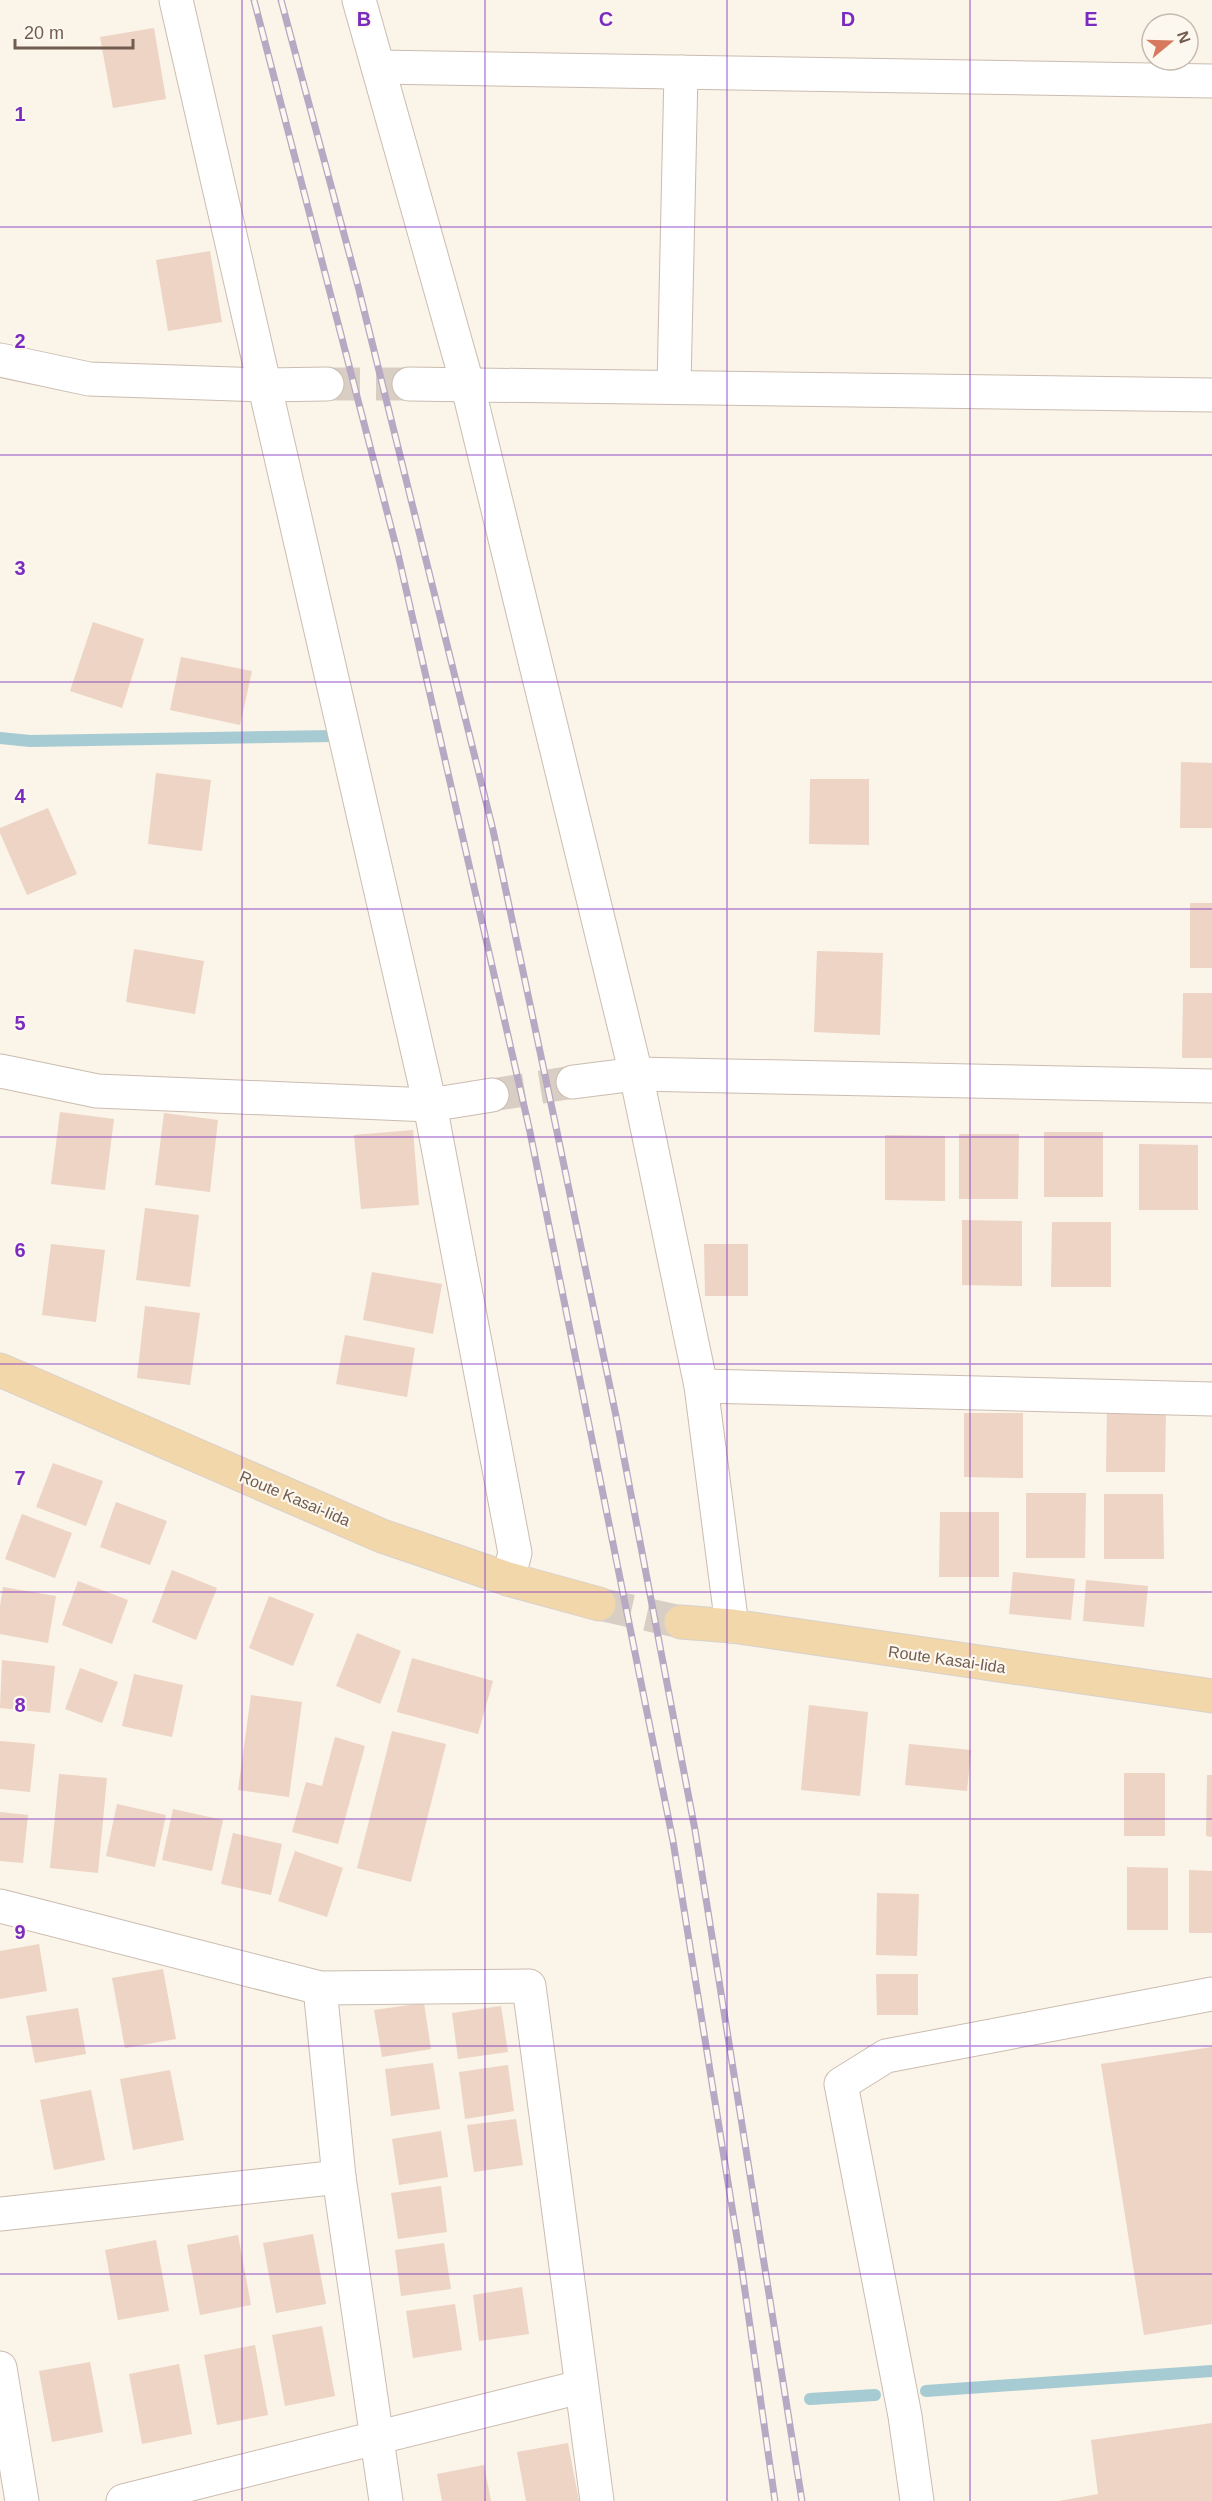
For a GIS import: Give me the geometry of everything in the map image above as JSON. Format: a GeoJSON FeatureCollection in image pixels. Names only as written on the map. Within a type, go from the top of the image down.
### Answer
{"type":"FeatureCollection","features":[{"type":"Feature","properties":{"kind":"main road","name":"Route Kasai-Iida"},"geometry":{"type":"LineString","coordinates":[[0,1370],[382,1536],[508,1579],[599,1604]]}},
{"type":"Feature","properties":{"kind":"main road","name":"Route Kasai-Iida"},"geometry":{"type":"LineString","coordinates":[[681,1622],[732,1626],[1212,1696]]}},
{"type":"Feature","properties":{"kind":"street"},"geometry":{"type":"LineString","coordinates":[[176,0],[430,1105],[515,1553],[508,1579]]}},
{"type":"Feature","properties":{"kind":"street"},"geometry":{"type":"LineString","coordinates":[[359,0],[468,383],[636,1074],[701,1386],[732,1626]]}},
{"type":"Feature","properties":{"kind":"street"},"geometry":{"type":"LineString","coordinates":[[378,67],[1212,81]]}},
{"type":"Feature","properties":{"kind":"street"},"geometry":{"type":"LineString","coordinates":[[675,386],[681,72]]}},
{"type":"Feature","properties":{"kind":"street"},"geometry":{"type":"LineString","coordinates":[[0,360],[89,379],[266,385],[327,384]]}},
{"type":"Feature","properties":{"kind":"street"},"geometry":{"type":"LineString","coordinates":[[409,384],[468,383],[1212,395]]}},
{"type":"Feature","properties":{"kind":"street"},"geometry":{"type":"LineString","coordinates":[[0,1071],[97,1091],[430,1105],[492,1095]]}},
{"type":"Feature","properties":{"kind":"street"},"geometry":{"type":"LineString","coordinates":[[573,1082],[636,1074],[1212,1086]]}},
{"type":"Feature","properties":{"kind":"street"},"geometry":{"type":"LineString","coordinates":[[701,1386],[1212,1399]]}},
{"type":"Feature","properties":{"kind":"street"},"geometry":{"type":"LineString","coordinates":[[0,1906],[320,1988],[529,1986],[597,2501]]}},
{"type":"Feature","properties":{"kind":"street"},"geometry":{"type":"LineString","coordinates":[[320,1988],[339,2177],[386,2501]]}},
{"type":"Feature","properties":{"kind":"street"},"geometry":{"type":"LineString","coordinates":[[917,2501],[905,2416],[841,2084],[886,2056],[1212,1994]]}},
{"type":"Feature","properties":{"kind":"street"},"geometry":{"type":"LineString","coordinates":[[0,2214],[339,2177]]}},
{"type":"Feature","properties":{"kind":"street"},"geometry":{"type":"LineString","coordinates":[[0,2368],[22,2501]]}},
{"type":"Feature","properties":{"kind":"street"},"geometry":{"type":"LineString","coordinates":[[123,2501],[580,2386]]}},
{"type":"Feature","properties":{"kind":"building"},"geometry":{"type":"Polygon","coordinates":[[[154,28],[166,99],[113,108],[100,37],[154,28]]]}},
{"type":"Feature","properties":{"kind":"building"},"geometry":{"type":"Polygon","coordinates":[[[210,251],[222,322],[168,331],[156,260],[210,251]]]}},
{"type":"Feature","properties":{"kind":"building"},"geometry":{"type":"Polygon","coordinates":[[[93,622],[144,639],[122,708],[70,691],[93,622]]]}},
{"type":"Feature","properties":{"kind":"building"},"geometry":{"type":"Polygon","coordinates":[[[181,657],[252,671],[240,725],[170,710],[181,657]]]}},
{"type":"Feature","properties":{"kind":"building"},"geometry":{"type":"Polygon","coordinates":[[[1181,762],[1212,763],[1212,828],[1180,828],[1181,762]]]}},
{"type":"Feature","properties":{"kind":"building"},"geometry":{"type":"Polygon","coordinates":[[[156,773],[211,780],[202,851],[148,844],[156,773]]]}},
{"type":"Feature","properties":{"kind":"building"},"geometry":{"type":"Polygon","coordinates":[[[810,779],[869,779],[869,845],[809,844],[810,779]]]}},
{"type":"Feature","properties":{"kind":"building"},"geometry":{"type":"Polygon","coordinates":[[[48,808],[77,874],[27,895],[0,833],[0,828],[48,808]]]}},
{"type":"Feature","properties":{"kind":"building"},"geometry":{"type":"Polygon","coordinates":[[[1190,903],[1212,903],[1212,968],[1190,968],[1190,903]]]}},
{"type":"Feature","properties":{"kind":"building"},"geometry":{"type":"Polygon","coordinates":[[[134,949],[204,961],[195,1014],[126,1002],[134,949]]]}},
{"type":"Feature","properties":{"kind":"building"},"geometry":{"type":"Polygon","coordinates":[[[817,951],[883,953],[880,1035],[814,1032],[817,951]]]}},
{"type":"Feature","properties":{"kind":"building"},"geometry":{"type":"Polygon","coordinates":[[[1183,993],[1212,993],[1212,1058],[1182,1058],[1183,993]]]}},
{"type":"Feature","properties":{"kind":"building"},"geometry":{"type":"Polygon","coordinates":[[[60,1112],[114,1119],[105,1190],[51,1184],[60,1112]]]}},
{"type":"Feature","properties":{"kind":"building"},"geometry":{"type":"Polygon","coordinates":[[[164,1113],[218,1120],[210,1192],[155,1185],[164,1113]]]}},
{"type":"Feature","properties":{"kind":"building"},"geometry":{"type":"Polygon","coordinates":[[[413,1130],[419,1205],[361,1209],[354,1135],[413,1130]]]}},
{"type":"Feature","properties":{"kind":"building"},"geometry":{"type":"Polygon","coordinates":[[[1044,1132],[1103,1132],[1103,1197],[1044,1197],[1044,1132]]]}},
{"type":"Feature","properties":{"kind":"building"},"geometry":{"type":"Polygon","coordinates":[[[959,1134],[1019,1134],[1018,1199],[959,1199],[959,1134]]]}},
{"type":"Feature","properties":{"kind":"building"},"geometry":{"type":"Polygon","coordinates":[[[885,1135],[945,1136],[945,1201],[885,1200],[885,1135]]]}},
{"type":"Feature","properties":{"kind":"building"},"geometry":{"type":"Polygon","coordinates":[[[1139,1144],[1198,1145],[1198,1210],[1139,1210],[1139,1144]]]}},
{"type":"Feature","properties":{"kind":"building"},"geometry":{"type":"Polygon","coordinates":[[[145,1208],[199,1215],[190,1287],[136,1280],[145,1208]]]}},
{"type":"Feature","properties":{"kind":"building"},"geometry":{"type":"Polygon","coordinates":[[[962,1220],[1022,1221],[1022,1286],[962,1285],[962,1220]]]}},
{"type":"Feature","properties":{"kind":"building"},"geometry":{"type":"Polygon","coordinates":[[[1052,1222],[1111,1222],[1111,1287],[1051,1287],[1052,1222]]]}},
{"type":"Feature","properties":{"kind":"building"},"geometry":{"type":"Polygon","coordinates":[[[51,1244],[105,1250],[96,1322],[42,1315],[51,1244]]]}},
{"type":"Feature","properties":{"kind":"building"},"geometry":{"type":"Polygon","coordinates":[[[704,1244],[748,1244],[748,1296],[705,1296],[704,1244]]]}},
{"type":"Feature","properties":{"kind":"building"},"geometry":{"type":"Polygon","coordinates":[[[372,1272],[442,1284],[433,1334],[363,1320],[372,1272]]]}},
{"type":"Feature","properties":{"kind":"building"},"geometry":{"type":"Polygon","coordinates":[[[145,1306],[200,1313],[190,1385],[137,1378],[145,1306]]]}},
{"type":"Feature","properties":{"kind":"building"},"geometry":{"type":"Polygon","coordinates":[[[345,1335],[415,1348],[407,1397],[336,1384],[345,1335]]]}},
{"type":"Feature","properties":{"kind":"building"},"geometry":{"type":"Polygon","coordinates":[[[1107,1407],[1166,1407],[1165,1472],[1106,1472],[1107,1407]]]}},
{"type":"Feature","properties":{"kind":"building"},"geometry":{"type":"Polygon","coordinates":[[[964,1413],[1023,1413],[1023,1478],[964,1477],[964,1413]]]}},
{"type":"Feature","properties":{"kind":"building"},"geometry":{"type":"Polygon","coordinates":[[[53,1463],[103,1481],[86,1526],[36,1507],[53,1463]]]}},
{"type":"Feature","properties":{"kind":"building"},"geometry":{"type":"Polygon","coordinates":[[[1026,1493],[1086,1493],[1085,1558],[1026,1558],[1026,1493]]]}},
{"type":"Feature","properties":{"kind":"building"},"geometry":{"type":"Polygon","coordinates":[[[1104,1494],[1163,1494],[1164,1559],[1104,1559],[1104,1494]]]}},
{"type":"Feature","properties":{"kind":"building"},"geometry":{"type":"Polygon","coordinates":[[[116,1502],[167,1521],[150,1565],[100,1547],[116,1502]]]}},
{"type":"Feature","properties":{"kind":"building"},"geometry":{"type":"Polygon","coordinates":[[[940,1512],[999,1512],[999,1577],[939,1577],[940,1512]]]}},
{"type":"Feature","properties":{"kind":"building"},"geometry":{"type":"Polygon","coordinates":[[[22,1514],[72,1533],[55,1578],[5,1559],[22,1514]]]}},
{"type":"Feature","properties":{"kind":"building"},"geometry":{"type":"Polygon","coordinates":[[[172,1570],[217,1588],[196,1640],[152,1622],[172,1570]]]}},
{"type":"Feature","properties":{"kind":"building"},"geometry":{"type":"Polygon","coordinates":[[[1013,1572],[1075,1579],[1071,1620],[1009,1614],[1013,1572]]]}},
{"type":"Feature","properties":{"kind":"building"},"geometry":{"type":"Polygon","coordinates":[[[1086,1580],[1148,1586],[1144,1627],[1083,1621],[1086,1580]]]}},
{"type":"Feature","properties":{"kind":"building"},"geometry":{"type":"Polygon","coordinates":[[[78,1581],[128,1600],[112,1644],[62,1625],[78,1581]]]}},
{"type":"Feature","properties":{"kind":"building"},"geometry":{"type":"Polygon","coordinates":[[[3,1587],[56,1596],[48,1643],[0,1634],[3,1587]]]}},
{"type":"Feature","properties":{"kind":"building"},"geometry":{"type":"Polygon","coordinates":[[[269,1596],[314,1614],[293,1666],[249,1648],[269,1596]]]}},
{"type":"Feature","properties":{"kind":"building"},"geometry":{"type":"Polygon","coordinates":[[[357,1633],[401,1651],[380,1704],[336,1686],[357,1633]]]}},
{"type":"Feature","properties":{"kind":"building"},"geometry":{"type":"Polygon","coordinates":[[[412,1658],[493,1681],[478,1734],[397,1712],[412,1658]]]}},
{"type":"Feature","properties":{"kind":"building"},"geometry":{"type":"Polygon","coordinates":[[[2,1660],[55,1666],[50,1713],[0,1708],[2,1660]]]}},
{"type":"Feature","properties":{"kind":"building"},"geometry":{"type":"Polygon","coordinates":[[[80,1668],[118,1682],[102,1723],[65,1709],[80,1668]]]}},
{"type":"Feature","properties":{"kind":"building"},"geometry":{"type":"Polygon","coordinates":[[[134,1674],[183,1685],[172,1737],[122,1726],[134,1674]]]}},
{"type":"Feature","properties":{"kind":"building"},"geometry":{"type":"Polygon","coordinates":[[[251,1695],[302,1702],[289,1797],[238,1790],[251,1695]]]}},
{"type":"Feature","properties":{"kind":"building"},"geometry":{"type":"Polygon","coordinates":[[[809,1705],[868,1712],[860,1796],[801,1790],[809,1705]]]}},
{"type":"Feature","properties":{"kind":"building"},"geometry":{"type":"Polygon","coordinates":[[[392,1731],[446,1744],[411,1882],[357,1868],[392,1731]]]}},
{"type":"Feature","properties":{"kind":"building"},"geometry":{"type":"Polygon","coordinates":[[[335,1737],[365,1746],[338,1844],[292,1832],[306,1782],[322,1786],[335,1737]]]}},
{"type":"Feature","properties":{"kind":"building"},"geometry":{"type":"Polygon","coordinates":[[[0,1741],[35,1744],[30,1792],[0,1789],[0,1741]]]}},
{"type":"Feature","properties":{"kind":"building"},"geometry":{"type":"Polygon","coordinates":[[[909,1744],[971,1750],[967,1791],[905,1785],[909,1744]]]}},
{"type":"Feature","properties":{"kind":"building"},"geometry":{"type":"Polygon","coordinates":[[[1124,1773],[1165,1773],[1165,1836],[1124,1836],[1124,1773]]]}},
{"type":"Feature","properties":{"kind":"building"},"geometry":{"type":"Polygon","coordinates":[[[59,1774],[107,1778],[98,1873],[50,1868],[59,1774]]]}},
{"type":"Feature","properties":{"kind":"building"},"geometry":{"type":"Polygon","coordinates":[[[1207,1775],[1212,1775],[1212,1837],[1206,1836],[1207,1775]]]}},
{"type":"Feature","properties":{"kind":"building"},"geometry":{"type":"Polygon","coordinates":[[[117,1804],[166,1815],[155,1867],[106,1856],[117,1804]]]}},
{"type":"Feature","properties":{"kind":"building"},"geometry":{"type":"Polygon","coordinates":[[[173,1809],[223,1820],[212,1871],[162,1860],[173,1809]]]}},
{"type":"Feature","properties":{"kind":"building"},"geometry":{"type":"Polygon","coordinates":[[[0,1812],[28,1815],[23,1863],[0,1861],[0,1812]]]}},
{"type":"Feature","properties":{"kind":"building"},"geometry":{"type":"Polygon","coordinates":[[[233,1833],[282,1844],[271,1895],[221,1884],[233,1833]]]}},
{"type":"Feature","properties":{"kind":"building"},"geometry":{"type":"Polygon","coordinates":[[[295,1851],[343,1868],[327,1917],[278,1901],[295,1851]]]}},
{"type":"Feature","properties":{"kind":"building"},"geometry":{"type":"Polygon","coordinates":[[[1127,1867],[1168,1868],[1168,1930],[1127,1930],[1127,1867]]]}},
{"type":"Feature","properties":{"kind":"building"},"geometry":{"type":"Polygon","coordinates":[[[1189,1870],[1212,1871],[1212,1933],[1189,1933],[1189,1870]]]}},
{"type":"Feature","properties":{"kind":"building"},"geometry":{"type":"Polygon","coordinates":[[[877,1893],[919,1894],[917,1956],[876,1955],[877,1893]]]}},
{"type":"Feature","properties":{"kind":"building"},"geometry":{"type":"Polygon","coordinates":[[[39,1944],[47,1991],[0,1999],[0,1951],[39,1944]]]}},
{"type":"Feature","properties":{"kind":"building"},"geometry":{"type":"Polygon","coordinates":[[[163,1969],[176,2039],[125,2048],[112,1978],[163,1969]]]}},
{"type":"Feature","properties":{"kind":"building"},"geometry":{"type":"Polygon","coordinates":[[[876,1974],[918,1974],[918,2015],[877,2015],[876,1974]]]}},
{"type":"Feature","properties":{"kind":"building"},"geometry":{"type":"Polygon","coordinates":[[[424,2003],[431,2049],[382,2057],[374,2010],[424,2003]]]}},
{"type":"Feature","properties":{"kind":"building"},"geometry":{"type":"Polygon","coordinates":[[[501,2006],[508,2052],[458,2059],[452,2013],[501,2006]]]}},
{"type":"Feature","properties":{"kind":"building"},"geometry":{"type":"Polygon","coordinates":[[[78,2008],[86,2054],[35,2063],[26,2016],[78,2008]]]}},
{"type":"Feature","properties":{"kind":"building"},"geometry":{"type":"Polygon","coordinates":[[[1212,2047],[1212,2324],[1144,2335],[1101,2064],[1212,2047]]]}},
{"type":"Feature","properties":{"kind":"building"},"geometry":{"type":"Polygon","coordinates":[[[433,2063],[440,2109],[391,2116],[385,2069],[433,2063]]]}},
{"type":"Feature","properties":{"kind":"building"},"geometry":{"type":"Polygon","coordinates":[[[508,2065],[514,2111],[465,2119],[459,2072],[508,2065]]]}},
{"type":"Feature","properties":{"kind":"building"},"geometry":{"type":"Polygon","coordinates":[[[170,2070],[184,2140],[133,2150],[120,2079],[170,2070]]]}},
{"type":"Feature","properties":{"kind":"building"},"geometry":{"type":"Polygon","coordinates":[[[91,2090],[105,2160],[54,2170],[40,2100],[91,2090]]]}},
{"type":"Feature","properties":{"kind":"building"},"geometry":{"type":"Polygon","coordinates":[[[516,2119],[523,2165],[474,2172],[467,2125],[516,2119]]]}},
{"type":"Feature","properties":{"kind":"building"},"geometry":{"type":"Polygon","coordinates":[[[441,2131],[448,2177],[399,2185],[392,2139],[441,2131]]]}},
{"type":"Feature","properties":{"kind":"building"},"geometry":{"type":"Polygon","coordinates":[[[441,2186],[447,2232],[398,2239],[391,2193],[441,2186]]]}},
{"type":"Feature","properties":{"kind":"building"},"geometry":{"type":"Polygon","coordinates":[[[313,2234],[326,2304],[276,2313],[263,2243],[313,2234]]]}},
{"type":"Feature","properties":{"kind":"building"},"geometry":{"type":"Polygon","coordinates":[[[238,2235],[251,2305],[200,2315],[187,2245],[238,2235]]]}},
{"type":"Feature","properties":{"kind":"building"},"geometry":{"type":"Polygon","coordinates":[[[156,2240],[169,2311],[118,2320],[105,2250],[156,2240]]]}},
{"type":"Feature","properties":{"kind":"building"},"geometry":{"type":"Polygon","coordinates":[[[444,2243],[451,2289],[401,2296],[395,2250],[444,2243]]]}},
{"type":"Feature","properties":{"kind":"building"},"geometry":{"type":"Polygon","coordinates":[[[522,2287],[529,2334],[479,2341],[473,2295],[522,2287]]]}},
{"type":"Feature","properties":{"kind":"building"},"geometry":{"type":"Polygon","coordinates":[[[455,2304],[462,2350],[413,2358],[406,2311],[455,2304]]]}},
{"type":"Feature","properties":{"kind":"building"},"geometry":{"type":"Polygon","coordinates":[[[322,2326],[335,2396],[285,2406],[272,2335],[322,2326]]]}},
{"type":"Feature","properties":{"kind":"building"},"geometry":{"type":"Polygon","coordinates":[[[255,2345],[268,2415],[217,2425],[204,2355],[255,2345]]]}},
{"type":"Feature","properties":{"kind":"building"},"geometry":{"type":"Polygon","coordinates":[[[90,2362],[103,2432],[52,2442],[39,2371],[90,2362]]]}},
{"type":"Feature","properties":{"kind":"building"},"geometry":{"type":"Polygon","coordinates":[[[179,2364],[192,2434],[142,2444],[129,2374],[179,2364]]]}},
{"type":"Feature","properties":{"kind":"building"},"geometry":{"type":"Polygon","coordinates":[[[1212,2423],[1212,2501],[1059,2501],[1098,2494],[1091,2440],[1212,2423]]]}},
{"type":"Feature","properties":{"kind":"building"},"geometry":{"type":"Polygon","coordinates":[[[568,2443],[579,2501],[526,2501],[517,2452],[568,2443]]]}},
{"type":"Feature","properties":{"kind":"building"},"geometry":{"type":"Polygon","coordinates":[[[484,2465],[491,2501],[442,2501],[437,2474],[484,2465]]]}},
{"type":"Feature","properties":{"kind":"waterway"},"geometry":{"type":"LineString","coordinates":[[0,738],[30,741],[332,736]]}},
{"type":"Feature","properties":{"kind":"waterway"},"geometry":{"type":"LineString","coordinates":[[926,2391],[1212,2371]]}},
{"type":"Feature","properties":{"kind":"waterway"},"geometry":{"type":"LineString","coordinates":[[810,2399],[875,2395]]}},
{"type":"Feature","properties":{"kind":"tunnel"},"geometry":{"type":"LineString","coordinates":[[327,384],[409,384]]}},
{"type":"Feature","properties":{"kind":"tunnel"},"geometry":{"type":"LineString","coordinates":[[492,1095],[573,1082]]}},
{"type":"Feature","properties":{"kind":"tunnel"},"geometry":{"type":"LineString","coordinates":[[599,1604],[681,1622]]}},
{"type":"Feature","properties":{"kind":"railway"},"geometry":{"type":"LineString","coordinates":[[254,0],[398,554],[530,1132],[673,1841],[741,2263],[775,2501]]}},
{"type":"Feature","properties":{"kind":"railway"},"geometry":{"type":"LineString","coordinates":[[281,0],[358,286],[493,830],[556,1127],[616,1416],[695,1830],[802,2501]]}}]}
